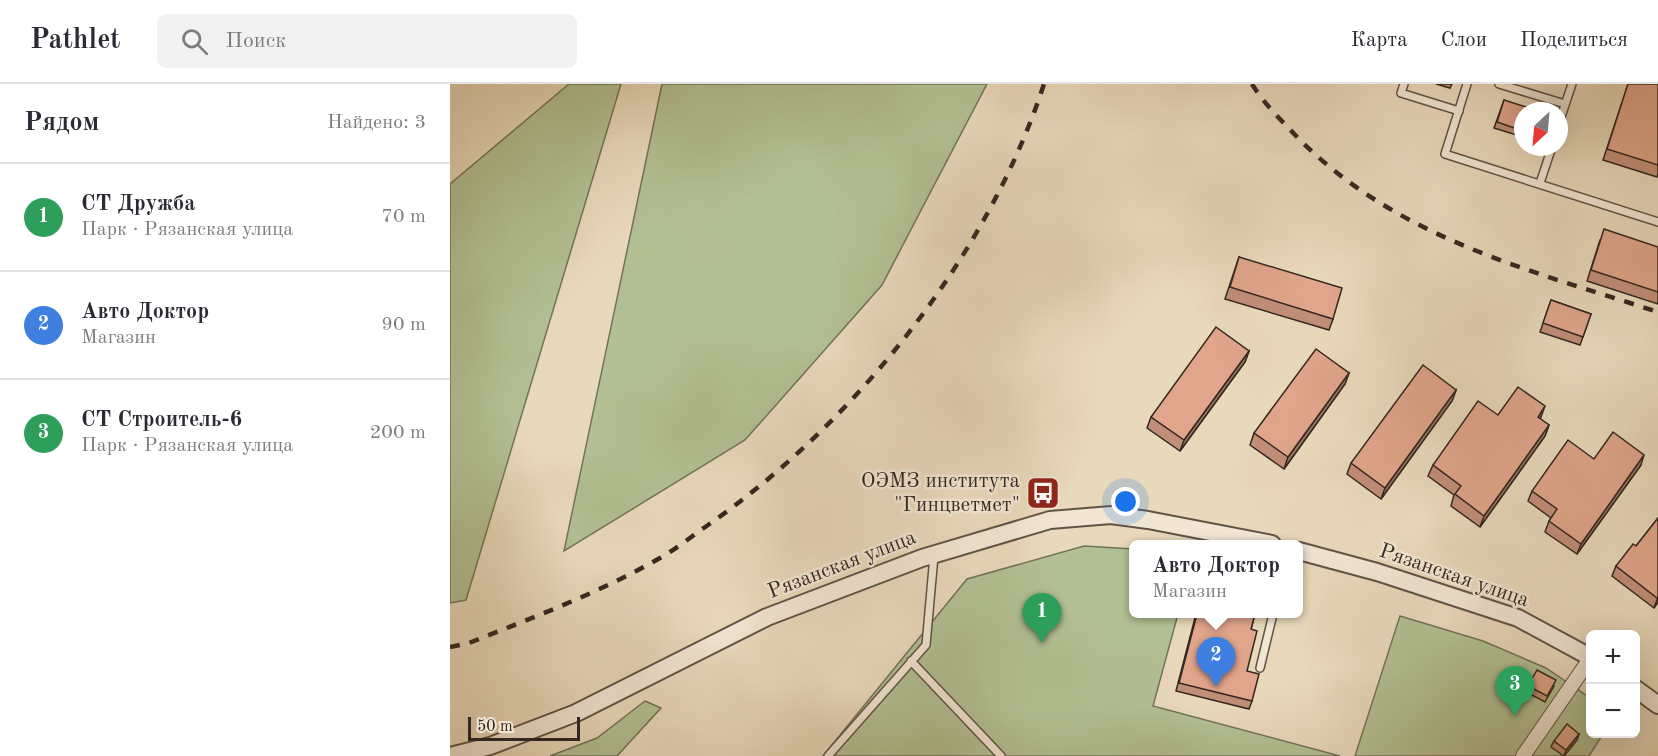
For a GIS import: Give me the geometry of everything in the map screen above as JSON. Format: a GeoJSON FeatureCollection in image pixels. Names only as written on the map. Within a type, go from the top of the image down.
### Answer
{"type":"FeatureCollection","features":[{"type":"Feature","properties":{"kind":"street","name":"Рязанская улица"},"geometry":{"type":"LineString","coordinates":[[453,756],[490,746],[576,713],[766,617],[935,554],[1050,520],[1111,515],[1251,540]]}},
{"type":"Feature","properties":{"kind":"street","name":"Рязанская улица"},"geometry":{"type":"LineString","coordinates":[[1303,554],[1377,572],[1518,618],[1586,656]]}},
{"type":"Feature","properties":{"kind":"street"},"geometry":{"type":"LineString","coordinates":[[1523,756],[1586,664]]}},
{"type":"Feature","properties":{"kind":"street"},"geometry":{"type":"LineString","coordinates":[[1640,692],[1658,705]]}},
{"type":"Feature","properties":{"kind":"lane"},"geometry":{"type":"LineString","coordinates":[[1404,84],[1401,93],[1458,111]]}},
{"type":"Feature","properties":{"kind":"lane"},"geometry":{"type":"LineString","coordinates":[[1467,84],[1445,154],[1658,222]]}},
{"type":"Feature","properties":{"kind":"lane"},"geometry":{"type":"LineString","coordinates":[[1499,84],[1558,102]]}},
{"type":"Feature","properties":{"kind":"lane"},"geometry":{"type":"LineString","coordinates":[[1566,102],[1572,84]]}},
{"type":"Feature","properties":{"kind":"lane"},"geometry":{"type":"LineString","coordinates":[[1540,183],[1549,156]]}},
{"type":"Feature","properties":{"kind":"lane"},"geometry":{"type":"LineString","coordinates":[[828,756],[926,645],[935,554]]}},
{"type":"Feature","properties":{"kind":"lane"},"geometry":{"type":"LineString","coordinates":[[1260,668],[1272,618]]}},
{"type":"Feature","properties":{"kind":"lane"},"geometry":{"type":"LineString","coordinates":[[911,661],[1001,756]]}},
{"type":"Feature","properties":{"kind":"green space"},"geometry":{"type":"Polygon","coordinates":[[[569,84],[621,84],[466,600],[450,603],[450,184],[569,84]]]}},
{"type":"Feature","properties":{"kind":"green space"},"geometry":{"type":"Polygon","coordinates":[[[662,84],[987,84],[882,285],[745,440],[564,551],[662,84]]]}},
{"type":"Feature","properties":{"kind":"green space"},"geometry":{"type":"Polygon","coordinates":[[[1084,546],[1129,549],[1129,618],[1177,618],[1153,706],[1340,756],[823,756],[967,579],[1084,546]]]}},
{"type":"Feature","properties":{"kind":"green space"},"geometry":{"type":"Polygon","coordinates":[[[1400,616],[1483,641],[1546,668],[1586,695],[1586,738],[1600,738],[1589,756],[1355,756],[1400,616]]]}},
{"type":"Feature","properties":{"kind":"green space"},"geometry":{"type":"Polygon","coordinates":[[[645,701],[661,708],[617,756],[550,756],[597,738],[645,701]]]}},
{"type":"Feature","properties":{"kind":"building"},"geometry":{"type":"Polygon","coordinates":[[[1628,84],[1658,84],[1658,165],[1607,149],[1628,84]]]}},
{"type":"Feature","properties":{"kind":"building"},"geometry":{"type":"Polygon","coordinates":[[[1504,100],[1514,103],[1514,128],[1497,122],[1504,100]]]}},
{"type":"Feature","properties":{"kind":"building"},"geometry":{"type":"Polygon","coordinates":[[[1604,229],[1658,247],[1658,292],[1591,270],[1604,229]]]}},
{"type":"Feature","properties":{"kind":"building"},"geometry":{"type":"Polygon","coordinates":[[[1239,257],[1342,288],[1333,319],[1230,287],[1239,257]]]}},
{"type":"Feature","properties":{"kind":"building"},"geometry":{"type":"Polygon","coordinates":[[[1551,300],[1591,314],[1583,337],[1543,323],[1551,300]]]}},
{"type":"Feature","properties":{"kind":"building"},"geometry":{"type":"Polygon","coordinates":[[[1216,327],[1249,351],[1184,440],[1151,417],[1216,327]]]}},
{"type":"Feature","properties":{"kind":"building"},"geometry":{"type":"Polygon","coordinates":[[[1316,349],[1349,373],[1288,457],[1254,433],[1316,349]]]}},
{"type":"Feature","properties":{"kind":"building"},"geometry":{"type":"Polygon","coordinates":[[[1423,365],[1456,390],[1385,488],[1351,463],[1423,365]]]}},
{"type":"Feature","properties":{"kind":"building"},"geometry":{"type":"Polygon","coordinates":[[[1518,387],[1545,406],[1538,417],[1549,425],[1484,516],[1455,494],[1461,486],[1433,465],[1478,401],[1498,415],[1518,387]]]}},
{"type":"Feature","properties":{"kind":"building"},"geometry":{"type":"Polygon","coordinates":[[[1613,432],[1644,455],[1581,544],[1549,521],[1557,509],[1532,491],[1568,440],[1594,459],[1613,432]]]}},
{"type":"Feature","properties":{"kind":"building"},"geometry":{"type":"Polygon","coordinates":[[[1658,518],[1657,598],[1616,566],[1633,544],[1636,546],[1658,518]]]}},
{"type":"Feature","properties":{"kind":"building"},"geometry":{"type":"Polygon","coordinates":[[[1196,618],[1254,618],[1251,629],[1257,631],[1247,671],[1259,674],[1252,701],[1179,683],[1196,618]]]}},
{"type":"Feature","properties":{"kind":"building"},"geometry":{"type":"Polygon","coordinates":[[[1537,670],[1556,680],[1547,696],[1528,686],[1537,670]]]}},
{"type":"Feature","properties":{"kind":"building"},"geometry":{"type":"Polygon","coordinates":[[[1567,724],[1579,734],[1566,750],[1554,741],[1567,724]]]}},
{"type":"Feature","properties":{"kind":"railway"},"geometry":{"type":"LineString","coordinates":[[450,647],[469,643],[566,604],[660,558],[763,484],[815,437],[865,386],[952,272],[989,211],[1020,148],[1044,84]]}},
{"type":"Feature","properties":{"kind":"railway"},"geometry":{"type":"LineString","coordinates":[[1252,84],[1268,106],[1299,139],[1338,173],[1379,202],[1423,227],[1514,265],[1658,312]]}},
{"type":"Feature","properties":{"kind":"place","name":"ОЭМЗ института \"Гинцветмет\""},"geometry":{"type":"Point","coordinates":[1043,493]}},
{"type":"Feature","properties":{"kind":"place","name":"СТ Дружба"},"geometry":{"type":"Point","coordinates":[1042,643]}},
{"type":"Feature","properties":{"kind":"place","name":"Авто Доктор"},"geometry":{"type":"Point","coordinates":[1216,687]}},
{"type":"Feature","properties":{"kind":"place","name":"СТ Строитель-6"},"geometry":{"type":"Point","coordinates":[1515,716]}}]}
